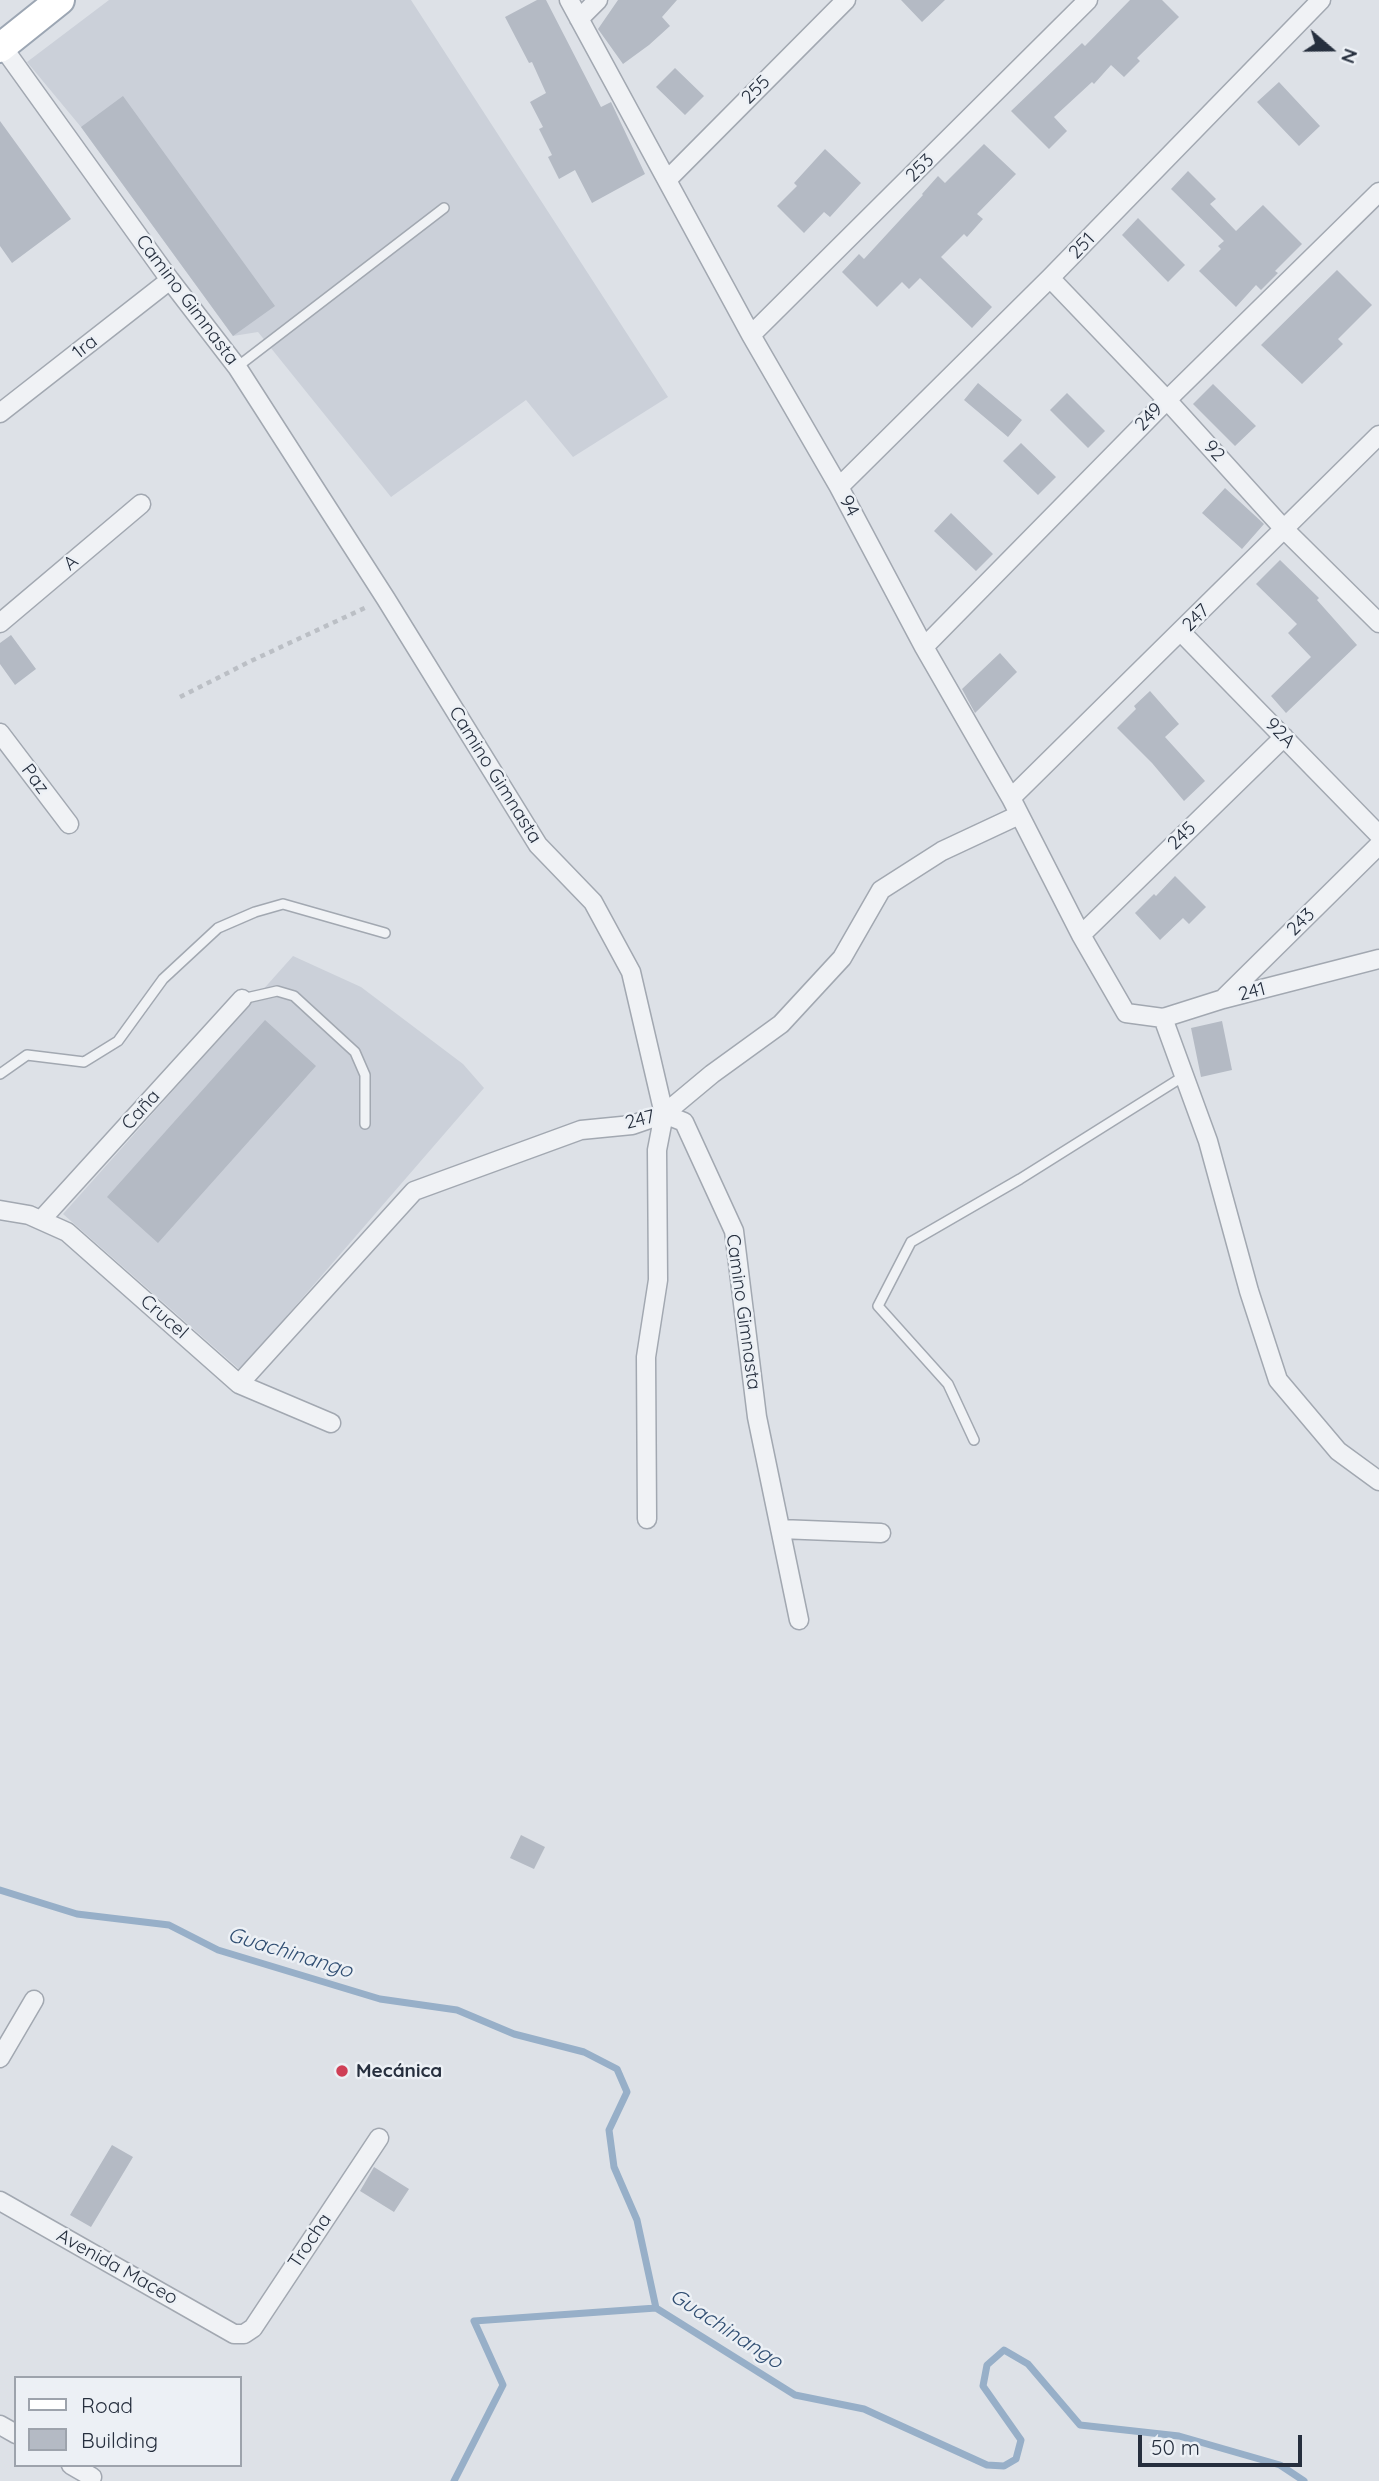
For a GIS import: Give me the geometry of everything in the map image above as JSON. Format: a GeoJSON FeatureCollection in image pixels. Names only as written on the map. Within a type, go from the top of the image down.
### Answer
{"type":"FeatureCollection","features":[{"type":"Feature","properties":{"kind":"main road"},"geometry":{"type":"LineString","coordinates":[[1,47],[50,3]]}},
{"type":"Feature","properties":{"kind":"street","name":"94"},"geometry":{"type":"LineString","coordinates":[[569,0],[751,335],[839,487],[924,647],[1014,806],[1081,936],[1126,1013]]}},
{"type":"Feature","properties":{"kind":"street"},"geometry":{"type":"LineString","coordinates":[[579,19],[598,0]]}},
{"type":"Feature","properties":{"kind":"street","name":"255"},"geometry":{"type":"LineString","coordinates":[[667,180],[846,0]]}},
{"type":"Feature","properties":{"kind":"street","name":"253"},"geometry":{"type":"LineString","coordinates":[[751,335],[1088,0]]}},
{"type":"Feature","properties":{"kind":"street","name":"251"},"geometry":{"type":"LineString","coordinates":[[839,487],[1050,278],[1321,0]]}},
{"type":"Feature","properties":{"kind":"street","name":"Camino Gimnasta"},"geometry":{"type":"LineString","coordinates":[[1,47],[170,280],[237,367],[386,598],[538,845],[593,902],[631,972],[664,1114],[684,1122],[734,1231],[757,1417],[799,1620]]}},
{"type":"Feature","properties":{"kind":"street","name":"249"},"geometry":{"type":"LineString","coordinates":[[924,647],[1167,400],[1379,192]]}},
{"type":"Feature","properties":{"kind":"street","name":"92"},"geometry":{"type":"LineString","coordinates":[[1050,278],[1167,400],[1284,529],[1379,623]]}},
{"type":"Feature","properties":{"kind":"street","name":"1ra"},"geometry":{"type":"LineString","coordinates":[[0,413],[170,280]]}},
{"type":"Feature","properties":{"kind":"street","name":"247"},"geometry":{"type":"LineString","coordinates":[[239,1384],[414,1191],[581,1130],[632,1125],[664,1114],[712,1074],[781,1024],[842,958],[881,890],[1014,806],[1181,632],[1379,435]]}},
{"type":"Feature","properties":{"kind":"street","name":"A"},"geometry":{"type":"LineString","coordinates":[[0,623],[141,504]]}},
{"type":"Feature","properties":{"kind":"street","name":"92A"},"geometry":{"type":"LineString","coordinates":[[1181,632],[1379,835]]}},
{"type":"Feature","properties":{"kind":"street","name":"Paz"},"geometry":{"type":"LineString","coordinates":[[0,733],[69,824]]}},
{"type":"Feature","properties":{"kind":"street","name":"245"},"geometry":{"type":"LineString","coordinates":[[1081,936],[1284,737]]}},
{"type":"Feature","properties":{"kind":"street","name":"243"},"geometry":{"type":"LineString","coordinates":[[1223,999],[1379,845]]}},
{"type":"Feature","properties":{"kind":"street","name":"241"},"geometry":{"type":"LineString","coordinates":[[1126,1013],[1163,1018],[1223,999],[1379,959]]}},
{"type":"Feature","properties":{"kind":"street","name":"Caña"},"geometry":{"type":"LineString","coordinates":[[41,1220],[242,999]]}},
{"type":"Feature","properties":{"kind":"street"},"geometry":{"type":"LineString","coordinates":[[1163,1018],[1208,1141],[1249,1291],[1278,1380],[1338,1451],[1379,1482]]}},
{"type":"Feature","properties":{"kind":"street"},"geometry":{"type":"LineString","coordinates":[[647,1519],[646,1357],[658,1280],[657,1150],[664,1114]]}},
{"type":"Feature","properties":{"kind":"street","name":"Crucel"},"geometry":{"type":"LineString","coordinates":[[0,1210],[29,1215],[67,1232],[239,1384],[331,1423]]}},
{"type":"Feature","properties":{"kind":"street"},"geometry":{"type":"LineString","coordinates":[[780,1529],[881,1533]]}},
{"type":"Feature","properties":{"kind":"street"},"geometry":{"type":"LineString","coordinates":[[0,2058],[34,2000]]}},
{"type":"Feature","properties":{"kind":"street","name":"Trocha"},"geometry":{"type":"LineString","coordinates":[[234,2334],[244,2334],[253,2329],[379,2138]]}},
{"type":"Feature","properties":{"kind":"street","name":"Avenida Maceo"},"geometry":{"type":"LineString","coordinates":[[0,2201],[234,2334]]}},
{"type":"Feature","properties":{"kind":"street"},"geometry":{"type":"LineString","coordinates":[[74,2467],[92,2477]]}},
{"type":"Feature","properties":{"kind":"lane"},"geometry":{"type":"LineString","coordinates":[[237,367],[444,208]]}},
{"type":"Feature","properties":{"kind":"lane"},"geometry":{"type":"LineString","coordinates":[[0,1074],[27,1055],[84,1062],[118,1041],[163,979],[218,928],[255,912],[283,904],[385,933]]}},
{"type":"Feature","properties":{"kind":"lane"},"geometry":{"type":"LineString","coordinates":[[242,999],[277,991],[294,996],[355,1052],[365,1075],[365,1124]]}},
{"type":"Feature","properties":{"kind":"lane"},"geometry":{"type":"LineString","coordinates":[[974,1440],[948,1384],[878,1306],[911,1242],[1020,1179],[1184,1076]]}},
{"type":"Feature","properties":{"kind":"path"},"geometry":{"type":"LineString","coordinates":[[180,697],[386,598]]}},
{"type":"Feature","properties":{"kind":"shaded area"},"geometry":{"type":"Polygon","coordinates":[[[109,0],[411,0],[668,397],[573,457],[526,400],[391,497],[258,332],[233,336],[81,127],[27,62],[109,0]]]}},
{"type":"Feature","properties":{"kind":"shaded area"},"geometry":{"type":"Polygon","coordinates":[[[293,956],[361,987],[463,1064],[484,1088],[240,1370],[63,1214],[293,956]]]}},
{"type":"Feature","properties":{"kind":"building"},"geometry":{"type":"Polygon","coordinates":[[[537,0],[546,0],[601,107],[611,102],[645,174],[592,203],[575,170],[559,179],[548,157],[552,155],[539,129],[543,127],[530,102],[546,93],[532,62],[529,63],[505,17],[537,0]]]}},
{"type":"Feature","properties":{"kind":"building"},"geometry":{"type":"Polygon","coordinates":[[[618,0],[677,0],[662,17],[670,26],[623,64],[598,29],[618,0]]]}},
{"type":"Feature","properties":{"kind":"building"},"geometry":{"type":"Polygon","coordinates":[[[901,0],[945,0],[922,22],[901,0]]]}},
{"type":"Feature","properties":{"kind":"building"},"geometry":{"type":"Polygon","coordinates":[[[1130,0],[1162,0],[1179,17],[1137,58],[1140,61],[1124,77],[1111,65],[1094,84],[1092,82],[1054,117],[1067,131],[1049,149],[1011,111],[1082,43],[1085,46],[1130,0]]]}},
{"type":"Feature","properties":{"kind":"building"},"geometry":{"type":"Polygon","coordinates":[[[675,68],[704,96],[685,115],[656,87],[675,68]]]}},
{"type":"Feature","properties":{"kind":"building"},"geometry":{"type":"Polygon","coordinates":[[[1279,82],[1320,126],[1299,146],[1257,102],[1279,82]]]}},
{"type":"Feature","properties":{"kind":"building"},"geometry":{"type":"Polygon","coordinates":[[[123,96],[275,306],[233,336],[81,127],[123,96]]]}},
{"type":"Feature","properties":{"kind":"building"},"geometry":{"type":"Polygon","coordinates":[[[0,121],[71,219],[12,263],[0,246],[0,121]]]}},
{"type":"Feature","properties":{"kind":"building"},"geometry":{"type":"Polygon","coordinates":[[[984,144],[1016,174],[977,214],[983,219],[967,237],[964,234],[941,257],[992,307],[972,328],[920,278],[909,289],[902,282],[877,307],[842,272],[859,254],[864,259],[938,176],[945,183],[984,144]]]}},
{"type":"Feature","properties":{"kind":"building"},"geometry":{"type":"Polygon","coordinates":[[[825,149],[861,183],[830,217],[824,212],[804,233],[777,206],[797,186],[794,183],[825,149]]]}},
{"type":"Feature","properties":{"kind":"building"},"geometry":{"type":"Polygon","coordinates":[[[1188,171],[1216,199],[1210,204],[1236,231],[1263,205],[1302,244],[1275,271],[1278,273],[1261,290],[1256,285],[1236,307],[1199,271],[1221,249],[1218,246],[1224,241],[1171,189],[1188,171]]]}},
{"type":"Feature","properties":{"kind":"building"},"geometry":{"type":"Polygon","coordinates":[[[1138,218],[1185,265],[1168,282],[1122,235],[1138,218]]]}},
{"type":"Feature","properties":{"kind":"building"},"geometry":{"type":"Polygon","coordinates":[[[1337,270],[1372,305],[1338,339],[1343,344],[1302,384],[1261,345],[1337,270]]]}},
{"type":"Feature","properties":{"kind":"building"},"geometry":{"type":"Polygon","coordinates":[[[978,383],[1022,420],[1008,437],[964,400],[978,383]]]}},
{"type":"Feature","properties":{"kind":"building"},"geometry":{"type":"Polygon","coordinates":[[[1213,384],[1256,426],[1235,446],[1193,404],[1213,384]]]}},
{"type":"Feature","properties":{"kind":"building"},"geometry":{"type":"Polygon","coordinates":[[[1067,393],[1105,431],[1088,448],[1050,410],[1067,393]]]}},
{"type":"Feature","properties":{"kind":"building"},"geometry":{"type":"Polygon","coordinates":[[[1021,443],[1056,477],[1038,495],[1003,461],[1021,443]]]}},
{"type":"Feature","properties":{"kind":"building"},"geometry":{"type":"Polygon","coordinates":[[[1225,488],[1264,524],[1242,549],[1202,513],[1225,488]]]}},
{"type":"Feature","properties":{"kind":"building"},"geometry":{"type":"Polygon","coordinates":[[[951,513],[993,554],[976,571],[934,531],[951,513]]]}},
{"type":"Feature","properties":{"kind":"building"},"geometry":{"type":"Polygon","coordinates":[[[1280,560],[1319,598],[1317,600],[1357,645],[1286,713],[1271,696],[1311,657],[1288,633],[1297,624],[1256,584],[1280,560]]]}},
{"type":"Feature","properties":{"kind":"building"},"geometry":{"type":"Polygon","coordinates":[[[11,635],[36,669],[15,685],[0,664],[0,643],[11,635]]]}},
{"type":"Feature","properties":{"kind":"building"},"geometry":{"type":"Polygon","coordinates":[[[1000,653],[1017,672],[975,713],[962,689],[1000,653]]]}},
{"type":"Feature","properties":{"kind":"building"},"geometry":{"type":"Polygon","coordinates":[[[1150,691],[1179,724],[1165,737],[1205,781],[1184,801],[1152,763],[1117,728],[1150,691]]]}},
{"type":"Feature","properties":{"kind":"building"},"geometry":{"type":"Polygon","coordinates":[[[1175,876],[1206,907],[1189,924],[1183,918],[1160,940],[1135,913],[1175,876]]]}},
{"type":"Feature","properties":{"kind":"building"},"geometry":{"type":"Polygon","coordinates":[[[265,1020],[316,1066],[158,1243],[107,1197],[265,1020]]]}},
{"type":"Feature","properties":{"kind":"building"},"geometry":{"type":"Polygon","coordinates":[[[1222,1021],[1232,1070],[1201,1077],[1191,1028],[1222,1021]]]}},
{"type":"Feature","properties":{"kind":"building"},"geometry":{"type":"Polygon","coordinates":[[[521,1835],[545,1847],[534,1869],[510,1858],[521,1835]]]}},
{"type":"Feature","properties":{"kind":"building"},"geometry":{"type":"Polygon","coordinates":[[[112,2145],[133,2157],[91,2227],[70,2215],[112,2145]]]}},
{"type":"Feature","properties":{"kind":"building"},"geometry":{"type":"Polygon","coordinates":[[[374,2167],[409,2189],[394,2212],[360,2191],[374,2167]]]}},
{"type":"Feature","properties":{"kind":"waterway","name":"Guachinango"},"geometry":{"type":"LineString","coordinates":[[0,1890],[77,1914],[169,1925],[218,1950],[380,1999],[457,2010],[514,2034],[584,2052],[617,2069],[627,2092],[609,2130],[614,2167],[637,2220],[656,2308],[795,2395],[864,2409],[987,2465],[1004,2466],[1016,2459],[1021,2440],[983,2386],[987,2365],[1004,2350],[1028,2364],[1080,2425],[1179,2436],[1280,2465],[1304,2481]]}},
{"type":"Feature","properties":{"kind":"waterway"},"geometry":{"type":"LineString","coordinates":[[454,2481],[503,2385],[474,2321],[656,2308]]}},
{"type":"Feature","properties":{"kind":"place","name":"Mecánica"},"geometry":{"type":"Point","coordinates":[342,2071]}}]}
